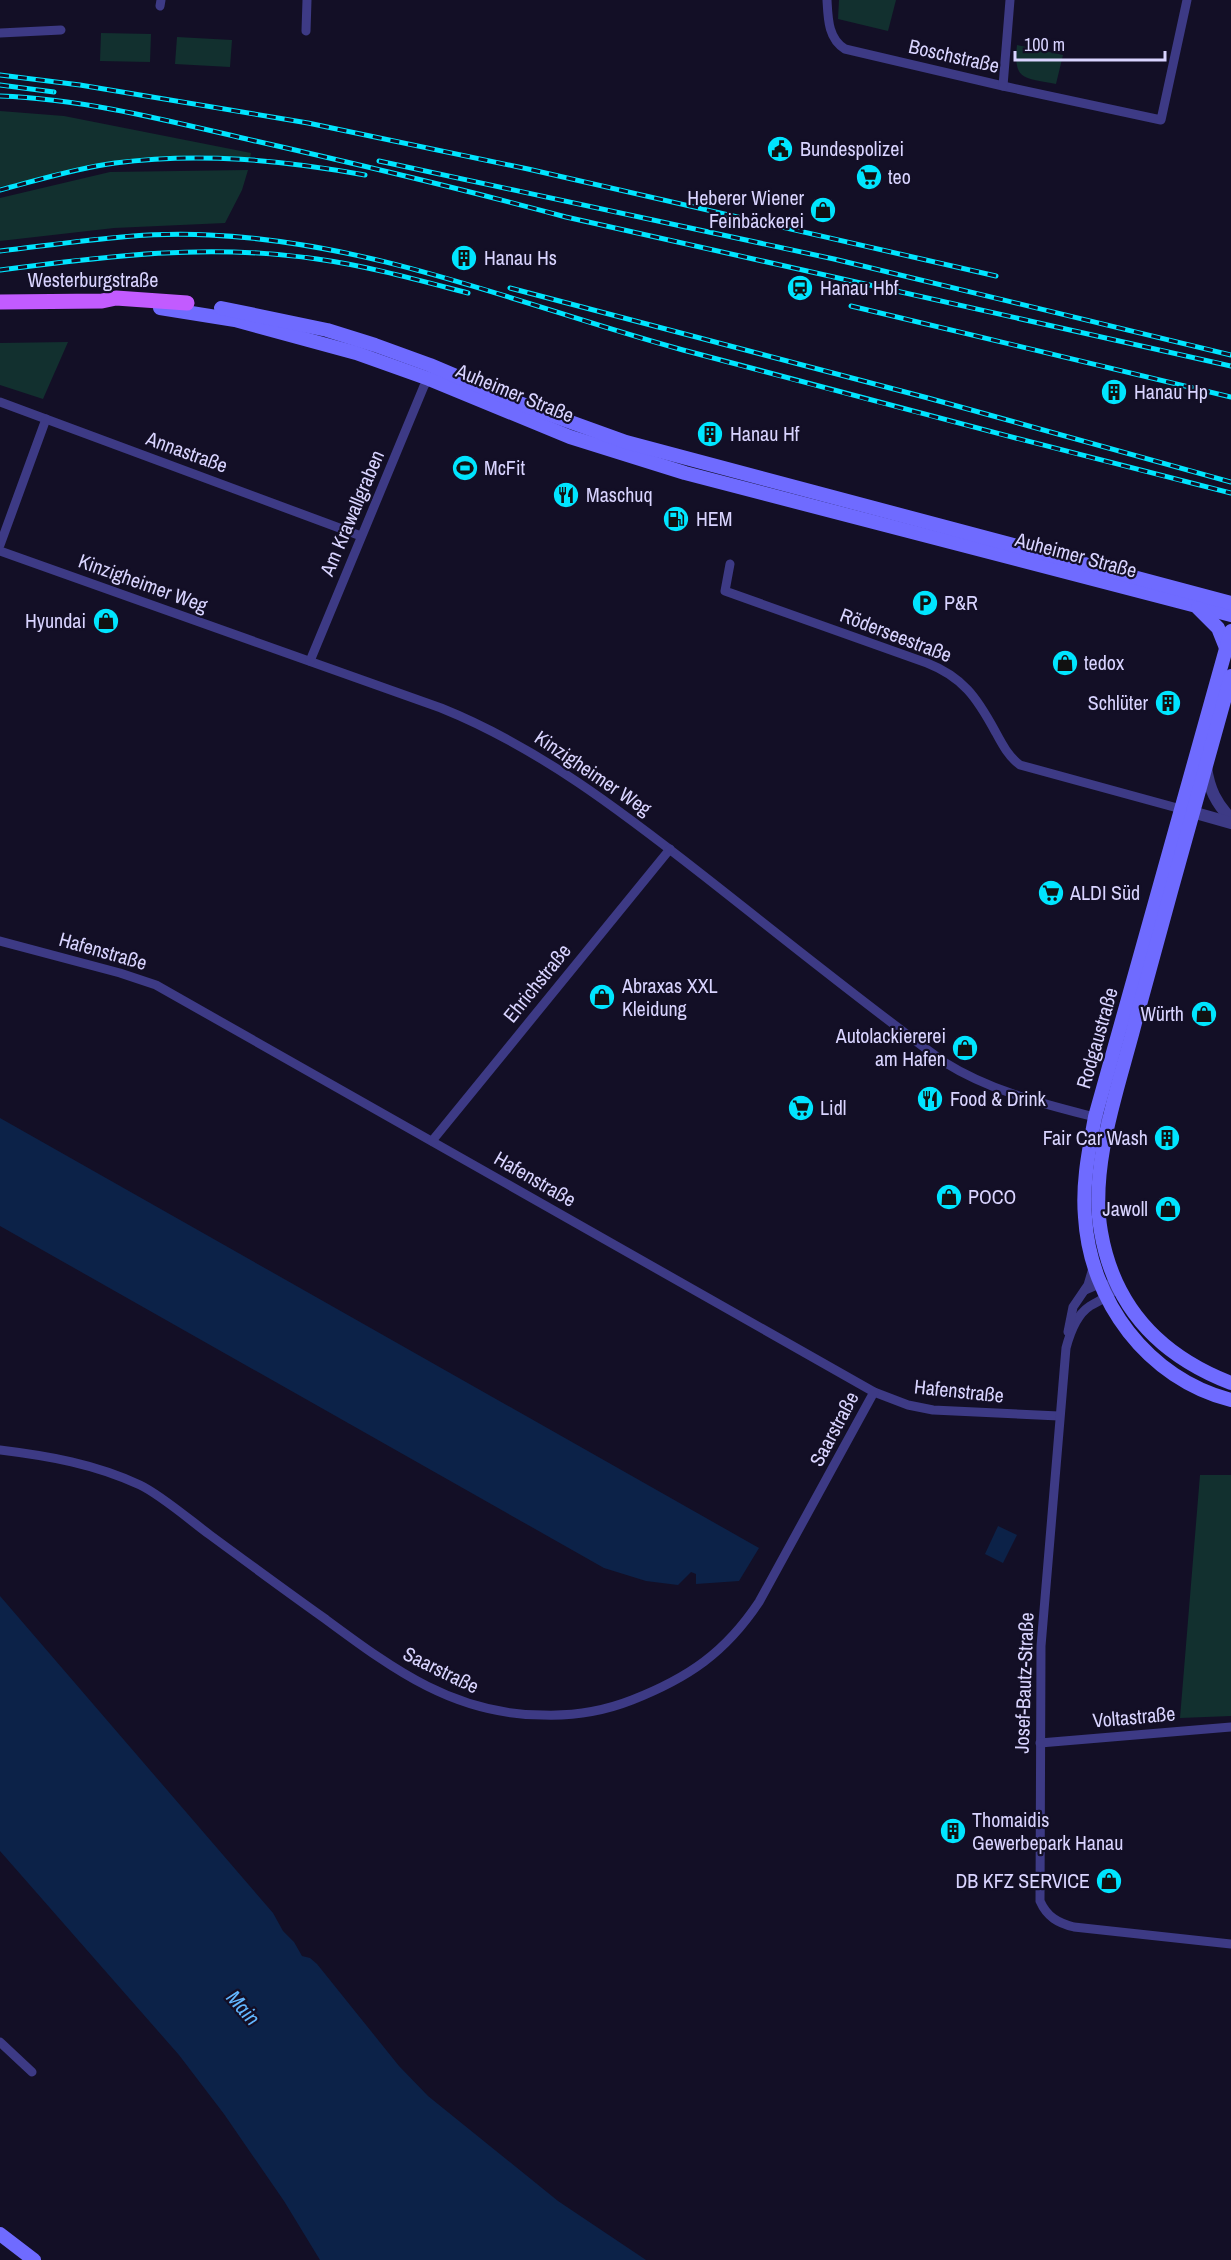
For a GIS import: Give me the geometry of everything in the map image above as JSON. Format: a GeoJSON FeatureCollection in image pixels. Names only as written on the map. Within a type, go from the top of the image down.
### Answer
{"type":"FeatureCollection","features":[{"type":"Feature","properties":{"kind":"main road","name":"Westerburgstraße"},"geometry":{"type":"LineString","coordinates":[[0,302],[102,301],[116,298],[187,303]]}},
{"type":"Feature","properties":{"kind":"main road","name":"Auheimer Straße"},"geometry":{"type":"LineString","coordinates":[[102,301],[114,305],[183,310],[235,320],[356,353],[631,458],[1231,615]]}},
{"type":"Feature","properties":{"kind":"main road","name":"Auheimer Straße"},"geometry":{"type":"LineString","coordinates":[[187,303],[327,330],[430,365],[529,406],[626,442],[1230,603]]}},
{"type":"Feature","properties":{"kind":"main road"},"geometry":{"type":"LineString","coordinates":[[1197,606],[1218,628],[1226,648]]}},
{"type":"Feature","properties":{"kind":"main road","name":"Rodgaustraße"},"geometry":{"type":"LineString","coordinates":[[1231,632],[1110,1121],[1102,1163],[1099,1212],[1103,1245],[1118,1286],[1137,1317],[1162,1345],[1176,1356],[1231,1383]]}},
{"type":"Feature","properties":{"kind":"main road","name":"Rodgaustraße"},"geometry":{"type":"LineString","coordinates":[[1231,676],[1206,766],[1186,811],[1095,1117],[1084,1197],[1086,1230],[1093,1265],[1106,1297],[1134,1340],[1165,1368],[1207,1392],[1231,1400]]}},
{"type":"Feature","properties":{"kind":"main road"},"geometry":{"type":"LineString","coordinates":[[0,2234],[34,2260]]}},
{"type":"Feature","properties":{"kind":"street"},"geometry":{"type":"LineString","coordinates":[[306,31],[307,0]]}},
{"type":"Feature","properties":{"kind":"street","name":"Boschstraße"},"geometry":{"type":"LineString","coordinates":[[827,0],[830,30],[836,42],[845,49],[1161,120],[1187,0]]}},
{"type":"Feature","properties":{"kind":"street"},"geometry":{"type":"LineString","coordinates":[[1003,86],[1010,0]]}},
{"type":"Feature","properties":{"kind":"street"},"geometry":{"type":"LineString","coordinates":[[0,33],[61,30]]}},
{"type":"Feature","properties":{"kind":"street","name":"Am Krawallgraben"},"geometry":{"type":"LineString","coordinates":[[310,661],[424,386],[429,379]]}},
{"type":"Feature","properties":{"kind":"street","name":"Annastraße"},"geometry":{"type":"LineString","coordinates":[[0,402],[361,536]]}},
{"type":"Feature","properties":{"kind":"street"},"geometry":{"type":"LineString","coordinates":[[0,545],[46,419]]}},
{"type":"Feature","properties":{"kind":"street"},"geometry":{"type":"LineString","coordinates":[[912,532],[916,518]]}},
{"type":"Feature","properties":{"kind":"street","name":"Kinzigheimer Weg"},"geometry":{"type":"LineString","coordinates":[[0,551],[441,708],[494,732],[570,777],[670,849],[944,1062],[965,1075],[1002,1092],[1110,1121]]}},
{"type":"Feature","properties":{"kind":"street","name":"Röderseestraße"},"geometry":{"type":"LineString","coordinates":[[730,564],[724,591],[927,663],[953,675],[964,684],[979,703],[1008,753],[1020,765],[1186,811]]}},
{"type":"Feature","properties":{"kind":"street"},"geometry":{"type":"LineString","coordinates":[[1206,766],[1212,793],[1231,821]]}},
{"type":"Feature","properties":{"kind":"street"},"geometry":{"type":"LineString","coordinates":[[1186,811],[1231,821]]}},
{"type":"Feature","properties":{"kind":"street","name":"Ehrichstraße"},"geometry":{"type":"LineString","coordinates":[[432,1141],[670,849]]}},
{"type":"Feature","properties":{"kind":"street","name":"Hafenstraße"},"geometry":{"type":"LineString","coordinates":[[0,941],[148,981],[874,1392],[908,1405],[933,1410],[1059,1416]]}},
{"type":"Feature","properties":{"kind":"street"},"geometry":{"type":"LineString","coordinates":[[1066,1344],[1071,1312],[1091,1279],[1093,1265]]}},
{"type":"Feature","properties":{"kind":"street"},"geometry":{"type":"LineString","coordinates":[[1085,1290],[1100,1284],[1118,1286]]}},
{"type":"Feature","properties":{"kind":"street","name":"Josef-Bautz-Straße"},"geometry":{"type":"LineString","coordinates":[[1118,1286],[1080,1315],[1066,1344],[1041,1646],[1039,1893],[1046,1912],[1055,1920],[1074,1927],[1231,1944]]}},
{"type":"Feature","properties":{"kind":"street","name":"Saarstraße"},"geometry":{"type":"LineString","coordinates":[[0,1450],[72,1461],[142,1486],[381,1660],[413,1680],[453,1700],[502,1712],[554,1716],[602,1709],[650,1693],[688,1673],[741,1629],[759,1602],[874,1392]]}},
{"type":"Feature","properties":{"kind":"street","name":"Voltastraße"},"geometry":{"type":"LineString","coordinates":[[1040,1743],[1231,1727]]}},
{"type":"Feature","properties":{"kind":"street"},"geometry":{"type":"LineString","coordinates":[[0,2042],[32,2072]]}},
{"type":"Feature","properties":{"kind":"green space"},"geometry":{"type":"Polygon","coordinates":[[[839,0],[896,0],[888,31],[838,19],[839,0]]]}},
{"type":"Feature","properties":{"kind":"green space"},"geometry":{"type":"Polygon","coordinates":[[[101,33],[151,34],[150,62],[100,61],[101,33]]]}},
{"type":"Feature","properties":{"kind":"green space"},"geometry":{"type":"Polygon","coordinates":[[[177,37],[232,40],[230,67],[175,64],[177,37]]]}},
{"type":"Feature","properties":{"kind":"green space"},"geometry":{"type":"Polygon","coordinates":[[[1017,45],[1063,55],[1056,84],[1029,78],[1019,72],[1016,57],[1017,45]]]}},
{"type":"Feature","properties":{"kind":"green space"},"geometry":{"type":"Polygon","coordinates":[[[0,111],[64,116],[251,153],[250,159],[198,155],[110,162],[0,187],[0,111]]]}},
{"type":"Feature","properties":{"kind":"green space"},"geometry":{"type":"Polygon","coordinates":[[[248,170],[242,190],[225,223],[114,228],[0,241],[0,198],[110,172],[248,170]]]}},
{"type":"Feature","properties":{"kind":"green space"},"geometry":{"type":"Polygon","coordinates":[[[68,342],[43,399],[0,385],[0,343],[68,342]]]}},
{"type":"Feature","properties":{"kind":"green space"},"geometry":{"type":"Polygon","coordinates":[[[1200,1475],[1231,1475],[1231,1716],[1180,1718],[1200,1475]]]}},
{"type":"Feature","properties":{"kind":"water"},"geometry":{"type":"Polygon","coordinates":[[[0,1118],[759,1548],[739,1581],[696,1584],[696,1574],[691,1572],[678,1585],[646,1581],[604,1568],[0,1226],[0,1118]]]}},
{"type":"Feature","properties":{"kind":"water"},"geometry":{"type":"Polygon","coordinates":[[[998,1526],[1017,1535],[1003,1563],[985,1554],[998,1526]]]}},
{"type":"Feature","properties":{"kind":"water","name":"Main"},"geometry":{"type":"Polygon","coordinates":[[[0,1596],[273,1913],[302,1956],[310,1958],[317,1964],[399,2066],[428,2096],[558,2201],[646,2260],[320,2260],[284,2201],[224,2114],[179,2055],[0,1851],[0,1596]]]}},
{"type":"Feature","properties":{"kind":"railway"},"geometry":{"type":"LineString","coordinates":[[0,75],[80,85],[308,123],[528,169],[996,276]]}},
{"type":"Feature","properties":{"kind":"railway"},"geometry":{"type":"LineString","coordinates":[[0,85],[54,92]]}},
{"type":"Feature","properties":{"kind":"railway"},"geometry":{"type":"LineString","coordinates":[[0,96],[64,101],[158,119],[409,177],[566,217],[1231,366]]}},
{"type":"Feature","properties":{"kind":"railway"},"geometry":{"type":"LineString","coordinates":[[0,190],[101,165],[178,158],[240,159],[303,165],[365,175]]}},
{"type":"Feature","properties":{"kind":"railway"},"geometry":{"type":"LineString","coordinates":[[379,161],[834,259],[1231,355]]}},
{"type":"Feature","properties":{"kind":"railway"},"geometry":{"type":"LineString","coordinates":[[0,251],[104,239],[183,234],[270,240],[331,250],[449,279],[683,350],[1231,493]]}},
{"type":"Feature","properties":{"kind":"railway"},"geometry":{"type":"LineString","coordinates":[[0,270],[158,253],[237,252],[277,254],[336,262],[468,293]]}},
{"type":"Feature","properties":{"kind":"railway"},"geometry":{"type":"LineString","coordinates":[[510,288],[928,398],[1231,482]]}},
{"type":"Feature","properties":{"kind":"railway"},"geometry":{"type":"LineString","coordinates":[[851,306],[1231,397]]}},
{"type":"Feature","properties":{"kind":"place","name":"Bundespolizei"},"geometry":{"type":"Point","coordinates":[780,149]}},
{"type":"Feature","properties":{"kind":"place","name":"teo"},"geometry":{"type":"Point","coordinates":[869,177]}},
{"type":"Feature","properties":{"kind":"place","name":"Heberer Wiener Feinbäckerei"},"geometry":{"type":"Point","coordinates":[823,210]}},
{"type":"Feature","properties":{"kind":"place","name":"Hanau Hs"},"geometry":{"type":"Point","coordinates":[464,258]}},
{"type":"Feature","properties":{"kind":"place","name":"Hanau Hbf"},"geometry":{"type":"Point","coordinates":[800,288]}},
{"type":"Feature","properties":{"kind":"place","name":"Hanau Hp"},"geometry":{"type":"Point","coordinates":[1114,392]}},
{"type":"Feature","properties":{"kind":"place","name":"Hanau Hf"},"geometry":{"type":"Point","coordinates":[710,434]}},
{"type":"Feature","properties":{"kind":"place","name":"McFit"},"geometry":{"type":"Point","coordinates":[465,468]}},
{"type":"Feature","properties":{"kind":"place","name":"Maschuq"},"geometry":{"type":"Point","coordinates":[566,495]}},
{"type":"Feature","properties":{"kind":"place","name":"HEM"},"geometry":{"type":"Point","coordinates":[676,519]}},
{"type":"Feature","properties":{"kind":"place","name":"P&R"},"geometry":{"type":"Point","coordinates":[925,603]}},
{"type":"Feature","properties":{"kind":"place","name":"Hyundai"},"geometry":{"type":"Point","coordinates":[106,621]}},
{"type":"Feature","properties":{"kind":"place","name":"tedox"},"geometry":{"type":"Point","coordinates":[1065,663]}},
{"type":"Feature","properties":{"kind":"place","name":"Schlüter"},"geometry":{"type":"Point","coordinates":[1168,703]}},
{"type":"Feature","properties":{"kind":"place","name":"ALDI Süd"},"geometry":{"type":"Point","coordinates":[1051,893]}},
{"type":"Feature","properties":{"kind":"place","name":"Abraxas XXL Kleidung"},"geometry":{"type":"Point","coordinates":[602,997]}},
{"type":"Feature","properties":{"kind":"place","name":"Würth"},"geometry":{"type":"Point","coordinates":[1204,1014]}},
{"type":"Feature","properties":{"kind":"place","name":"Autolackiererei am Hafen"},"geometry":{"type":"Point","coordinates":[965,1048]}},
{"type":"Feature","properties":{"kind":"place","name":"Food & Drink"},"geometry":{"type":"Point","coordinates":[930,1099]}},
{"type":"Feature","properties":{"kind":"place","name":"Lidl"},"geometry":{"type":"Point","coordinates":[801,1108]}},
{"type":"Feature","properties":{"kind":"place","name":"Fair Car Wash"},"geometry":{"type":"Point","coordinates":[1167,1138]}},
{"type":"Feature","properties":{"kind":"place","name":"POCO"},"geometry":{"type":"Point","coordinates":[949,1197]}},
{"type":"Feature","properties":{"kind":"place","name":"Jawoll"},"geometry":{"type":"Point","coordinates":[1168,1209]}},
{"type":"Feature","properties":{"kind":"place","name":"Thomaidis Gewerbepark Hanau"},"geometry":{"type":"Point","coordinates":[953,1831]}},
{"type":"Feature","properties":{"kind":"place","name":"DB KFZ SERVICE"},"geometry":{"type":"Point","coordinates":[1109,1881]}}]}
